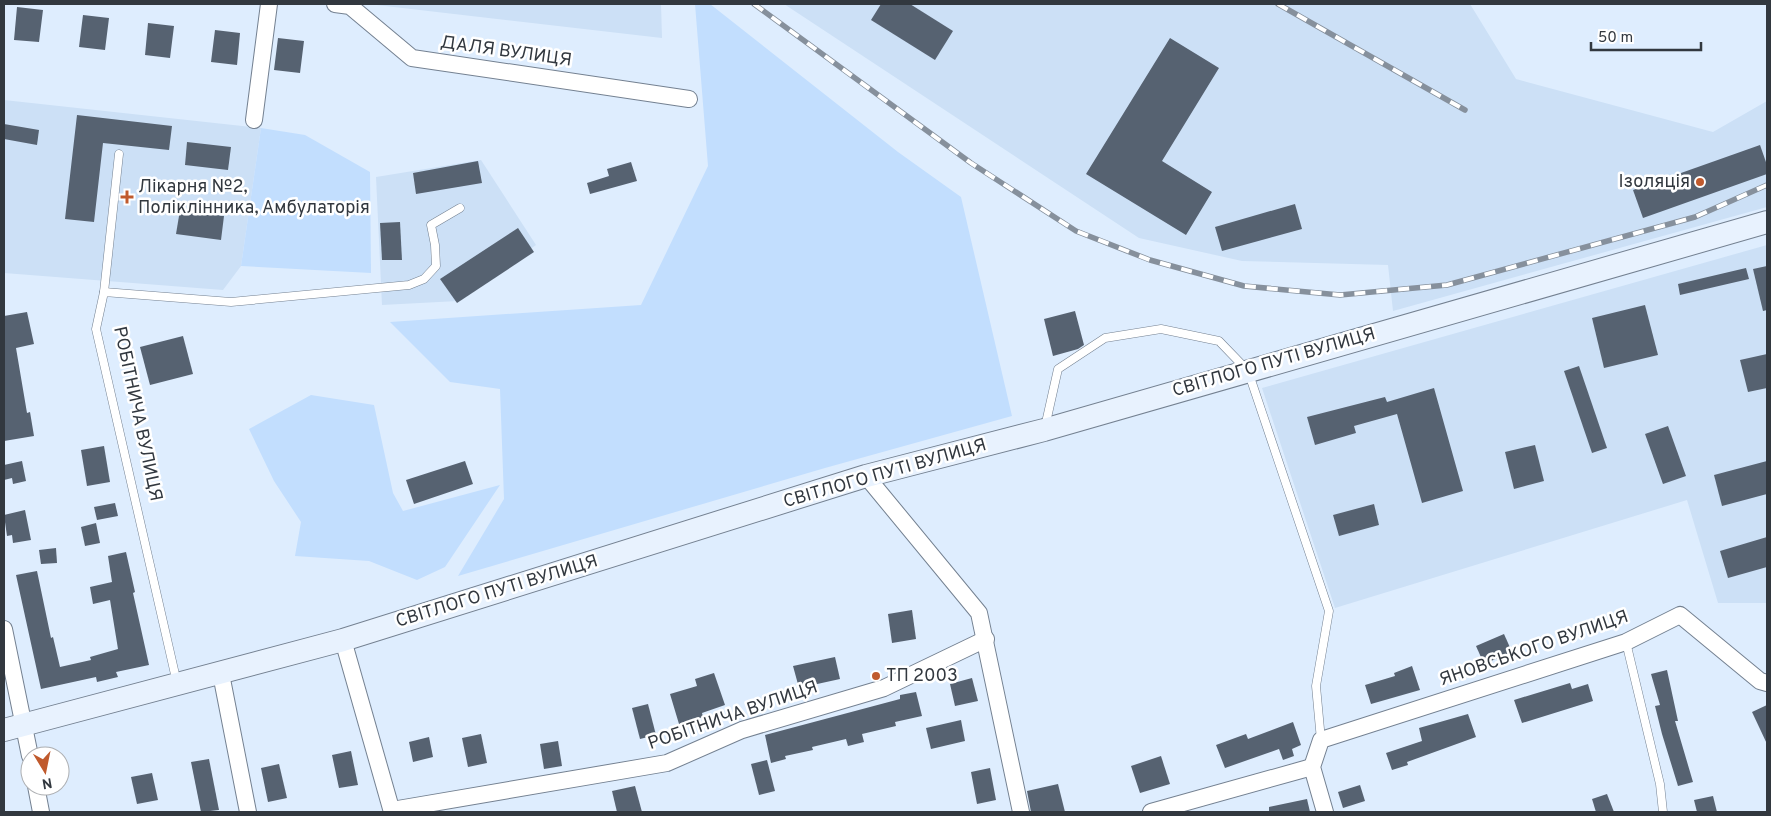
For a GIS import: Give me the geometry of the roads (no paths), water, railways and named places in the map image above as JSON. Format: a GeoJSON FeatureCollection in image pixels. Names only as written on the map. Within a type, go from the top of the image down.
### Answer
{"type":"FeatureCollection","features":[{"type":"Feature","properties":{"kind":"main road","name":"СВІТЛОГО ПУТІ ВУЛИЦЯ"},"geometry":{"type":"LineString","coordinates":[[14,727],[343,640],[866,476],[1044,430],[1767,222]]}},
{"type":"Feature","properties":{"kind":"street"},"geometry":{"type":"LineString","coordinates":[[254,120],[269,4]]}},
{"type":"Feature","properties":{"kind":"street","name":"ДАЛЯ ВУЛИЦЯ"},"geometry":{"type":"LineString","coordinates":[[335,4],[350,6],[412,58],[689,99]]}},
{"type":"Feature","properties":{"kind":"street"},"geometry":{"type":"LineString","coordinates":[[866,476],[979,613],[986,639],[1020,812]]}},
{"type":"Feature","properties":{"kind":"street","name":"ЯНОВСЬКОГО ВУЛИЦЯ"},"geometry":{"type":"LineString","coordinates":[[1321,740],[1626,642],[1680,615],[1760,681],[1767,683]]}},
{"type":"Feature","properties":{"kind":"street"},"geometry":{"type":"LineString","coordinates":[[4,629],[14,727],[24,746]]}},
{"type":"Feature","properties":{"kind":"street","name":"РОБІТНИЧА ВУЛИЦЯ"},"geometry":{"type":"LineString","coordinates":[[343,640],[392,811],[667,763],[742,730],[884,688],[986,639]]}},
{"type":"Feature","properties":{"kind":"street"},"geometry":{"type":"LineString","coordinates":[[220,674],[248,812]]}},
{"type":"Feature","properties":{"kind":"street"},"geometry":{"type":"LineString","coordinates":[[1321,740],[1312,766],[1325,812]]}},
{"type":"Feature","properties":{"kind":"street"},"geometry":{"type":"LineString","coordinates":[[1152,812],[1312,766]]}},
{"type":"Feature","properties":{"kind":"street"},"geometry":{"type":"LineString","coordinates":[[38,796],[41,812]]}},
{"type":"Feature","properties":{"kind":"lane","name":"РОБІТНИЧА ВУЛИЦЯ"},"geometry":{"type":"LineString","coordinates":[[120,154],[104,292],[96,329],[178,685]]}},
{"type":"Feature","properties":{"kind":"lane"},"geometry":{"type":"LineString","coordinates":[[104,292],[231,302],[409,285],[424,279],[436,266],[435,245],[431,225],[460,208]]}},
{"type":"Feature","properties":{"kind":"lane"},"geometry":{"type":"LineString","coordinates":[[1044,430],[1058,369],[1105,338],[1161,329],[1218,341],[1248,371],[1329,611],[1316,686],[1321,740]]}},
{"type":"Feature","properties":{"kind":"lane"},"geometry":{"type":"LineString","coordinates":[[1626,642],[1660,784],[1663,812]]}},
{"type":"Feature","properties":{"kind":"railway"},"geometry":{"type":"LineString","coordinates":[[754,4],[971,163],[1076,231],[1150,260],[1244,286],[1340,295],[1447,285],[1695,217],[1767,185]]}},
{"type":"Feature","properties":{"kind":"railway"},"geometry":{"type":"LineString","coordinates":[[1278,4],[1465,110]]}},
{"type":"Feature","properties":{"kind":"place","name":"Ізоляція"},"geometry":{"type":"Point","coordinates":[1700,182]}},
{"type":"Feature","properties":{"kind":"place","name":"Лікарня №2, Поліклінника, Амбулаторія"},"geometry":{"type":"Point","coordinates":[127,197]}},
{"type":"Feature","properties":{"kind":"place","name":"ТП 2003"},"geometry":{"type":"Point","coordinates":[876,676]}}]}
